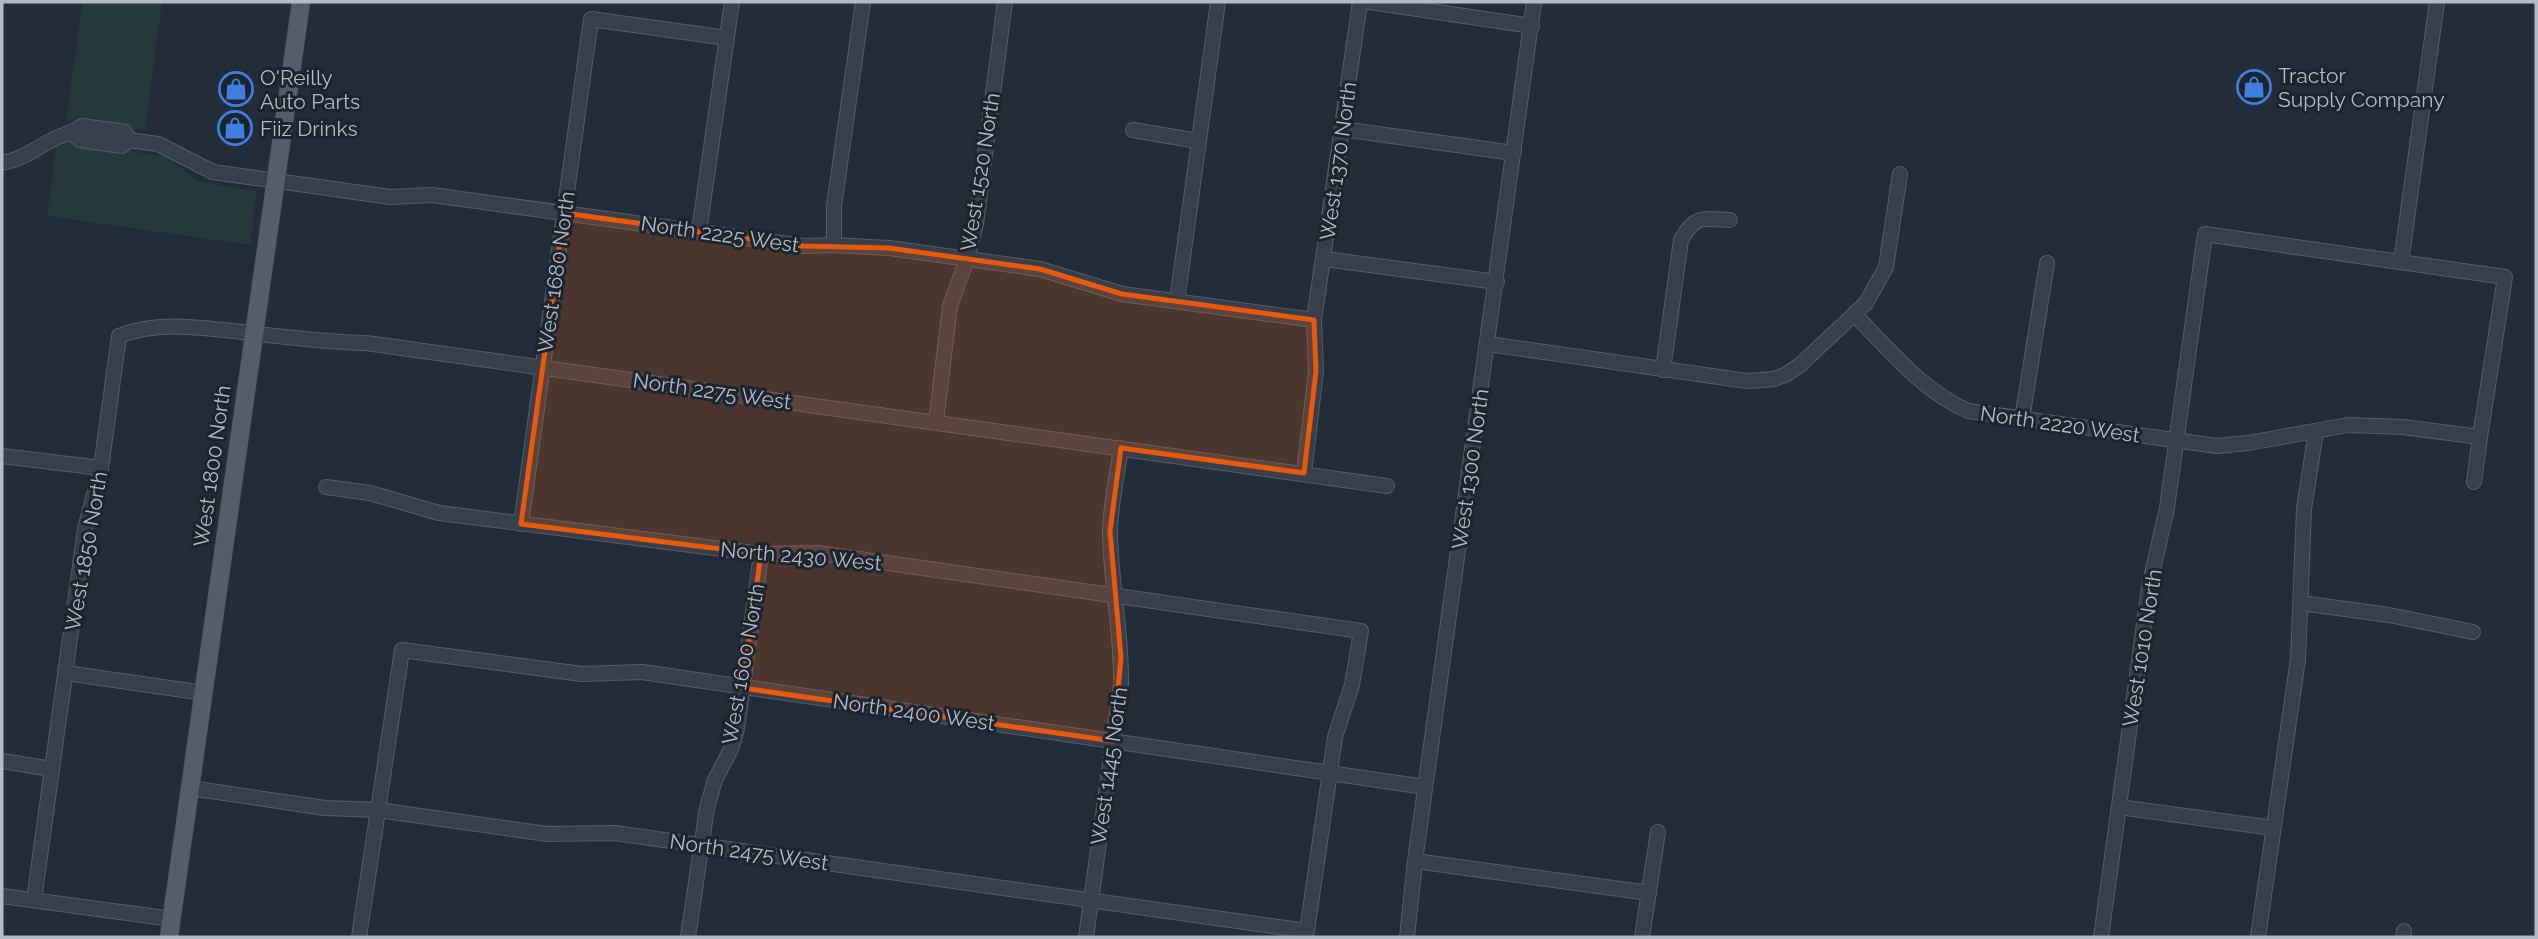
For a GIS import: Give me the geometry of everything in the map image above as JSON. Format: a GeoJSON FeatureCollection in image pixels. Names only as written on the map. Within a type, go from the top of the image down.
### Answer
{"type":"FeatureCollection","features":[{"type":"Feature","properties":{"kind":"main road","name":"West 1800 North"},"geometry":{"type":"LineString","coordinates":[[171,928],[301,2]]}},
{"type":"Feature","properties":{"kind":"street"},"geometry":{"type":"LineString","coordinates":[[699,232],[732,2]]}},
{"type":"Feature","properties":{"kind":"street"},"geometry":{"type":"LineString","coordinates":[[834,245],[834,206],[863,2]]}},
{"type":"Feature","properties":{"kind":"street","name":"West 1520 North"},"geometry":{"type":"LineString","coordinates":[[936,422],[950,306],[967,259],[976,223],[1005,2]]}},
{"type":"Feature","properties":{"kind":"street"},"geometry":{"type":"LineString","coordinates":[[1177,301],[1218,2]]}},
{"type":"Feature","properties":{"kind":"street","name":"West 1370 North"},"geometry":{"type":"LineString","coordinates":[[1304,473],[1316,371],[1314,320],[1325,259],[1360,2]]}},
{"type":"Feature","properties":{"kind":"street"},"geometry":{"type":"LineString","coordinates":[[1370,2],[1532,26]]}},
{"type":"Feature","properties":{"kind":"street","name":"West 1300 North"},"geometry":{"type":"LineString","coordinates":[[1407,937],[1425,787],[1534,2]]}},
{"type":"Feature","properties":{"kind":"street"},"geometry":{"type":"LineString","coordinates":[[2437,2],[2401,262],[2505,277],[2474,482]]}},
{"type":"Feature","properties":{"kind":"street","name":"West 1680 North"},"geometry":{"type":"LineString","coordinates":[[521,524],[591,19],[727,38]]}},
{"type":"Feature","properties":{"kind":"street","name":"North 2225 West"},"geometry":{"type":"LineString","coordinates":[[2,163],[16,160],[53,139],[73,134],[82,126],[125,132],[129,140],[158,144],[213,173],[390,197],[432,195],[803,246],[889,248],[1040,269],[1122,294],[1314,320]]}},
{"type":"Feature","properties":{"kind":"street"},"geometry":{"type":"LineString","coordinates":[[1342,129],[1514,153]]}},
{"type":"Feature","properties":{"kind":"street"},"geometry":{"type":"LineString","coordinates":[[1133,131],[1198,141]]}},
{"type":"Feature","properties":{"kind":"street"},"geometry":{"type":"LineString","coordinates":[[1488,344],[1747,381],[1774,379],[1800,365],[1866,303],[1885,267],[1900,174]]}},
{"type":"Feature","properties":{"kind":"street"},"geometry":{"type":"LineString","coordinates":[[1663,370],[1681,240],[1689,225],[1702,219],[1730,220]]}},
{"type":"Feature","properties":{"kind":"street","name":"West 1010 North"},"geometry":{"type":"LineString","coordinates":[[2101,937],[2148,587],[2167,508],[2205,234],[2401,262]]}},
{"type":"Feature","properties":{"kind":"street"},"geometry":{"type":"LineString","coordinates":[[1325,259],[1497,282]]}},
{"type":"Feature","properties":{"kind":"street"},"geometry":{"type":"LineString","coordinates":[[2022,419],[2047,263]]}},
{"type":"Feature","properties":{"kind":"street","name":"North 2220 West"},"geometry":{"type":"LineString","coordinates":[[1854,314],[1924,384],[1946,401],[1968,411],[2217,446],[2348,425],[2374,425],[2480,438]]}},
{"type":"Feature","properties":{"kind":"street","name":"West 1850 North"},"geometry":{"type":"LineString","coordinates":[[34,900],[85,529],[101,468],[120,336],[133,330],[162,325],[254,334]]}},
{"type":"Feature","properties":{"kind":"street","name":"North 2275 West"},"geometry":{"type":"LineString","coordinates":[[254,334],[324,342],[366,343],[1387,486]]}},
{"type":"Feature","properties":{"kind":"street"},"geometry":{"type":"LineString","coordinates":[[2258,937],[2298,659],[2304,509],[2316,431]]}},
{"type":"Feature","properties":{"kind":"street","name":"West 1445 North"},"geometry":{"type":"LineString","coordinates":[[1086,937],[1121,684],[1110,531],[1121,448]]}},
{"type":"Feature","properties":{"kind":"street"},"geometry":{"type":"LineString","coordinates":[[2,456],[101,468]]}},
{"type":"Feature","properties":{"kind":"street","name":"North 2430 West"},"geometry":{"type":"LineString","coordinates":[[326,486],[370,493],[439,513],[761,554],[818,553],[1361,631],[1352,685],[1335,737],[1330,773]]}},
{"type":"Feature","properties":{"kind":"street","name":"West 1600 North"},"geometry":{"type":"LineString","coordinates":[[688,937],[707,808],[715,780],[731,749],[737,729],[761,554]]}},
{"type":"Feature","properties":{"kind":"street"},"geometry":{"type":"LineString","coordinates":[[2301,603],[2389,615],[2473,632]]}},
{"type":"Feature","properties":{"kind":"street","name":"North 2400 West"},"geometry":{"type":"LineString","coordinates":[[378,810],[402,650],[582,674],[642,673],[1425,787]]}},
{"type":"Feature","properties":{"kind":"street"},"geometry":{"type":"LineString","coordinates":[[65,673],[204,693]]}},
{"type":"Feature","properties":{"kind":"street"},"geometry":{"type":"LineString","coordinates":[[2,761],[52,769]]}},
{"type":"Feature","properties":{"kind":"street","name":"North 2475 West"},"geometry":{"type":"LineString","coordinates":[[190,788],[325,808],[378,810],[547,834],[615,834],[1307,931],[1330,773]]}},
{"type":"Feature","properties":{"kind":"street"},"geometry":{"type":"LineString","coordinates":[[2119,807],[2273,828]]}},
{"type":"Feature","properties":{"kind":"street"},"geometry":{"type":"LineString","coordinates":[[359,937],[378,810]]}},
{"type":"Feature","properties":{"kind":"street"},"geometry":{"type":"LineString","coordinates":[[1642,937],[1658,832]]}},
{"type":"Feature","properties":{"kind":"street"},"geometry":{"type":"LineString","coordinates":[[1415,861],[1649,893]]}},
{"type":"Feature","properties":{"kind":"street"},"geometry":{"type":"LineString","coordinates":[[2,896],[171,928]]}},
{"type":"Feature","properties":{"kind":"highlighted area"},"geometry":{"type":"Polygon","coordinates":[[[564,213],[803,246],[889,248],[1040,269],[1122,294],[1314,320],[1316,371],[1304,473],[1121,448],[1110,531],[1121,658],[1113,741],[742,688],[761,554],[521,524],[564,213]]]}},
{"type":"Feature","properties":{"kind":"green space"},"geometry":{"type":"Polygon","coordinates":[[[83,2],[162,2],[145,129],[66,120],[83,2]]]}},
{"type":"Feature","properties":{"kind":"green space"},"geometry":{"type":"Polygon","coordinates":[[[73,142],[167,157],[198,181],[256,191],[251,245],[47,216],[56,147],[73,142]]]}},
{"type":"Feature","properties":{"kind":"place","name":"Tractor Supply Company"},"geometry":{"type":"Point","coordinates":[2254,87]}},
{"type":"Feature","properties":{"kind":"place","name":"O'Reilly Auto Parts"},"geometry":{"type":"Point","coordinates":[236,89]}},
{"type":"Feature","properties":{"kind":"place","name":"Fiiz Drinks"},"geometry":{"type":"Point","coordinates":[235,128]}}]}
